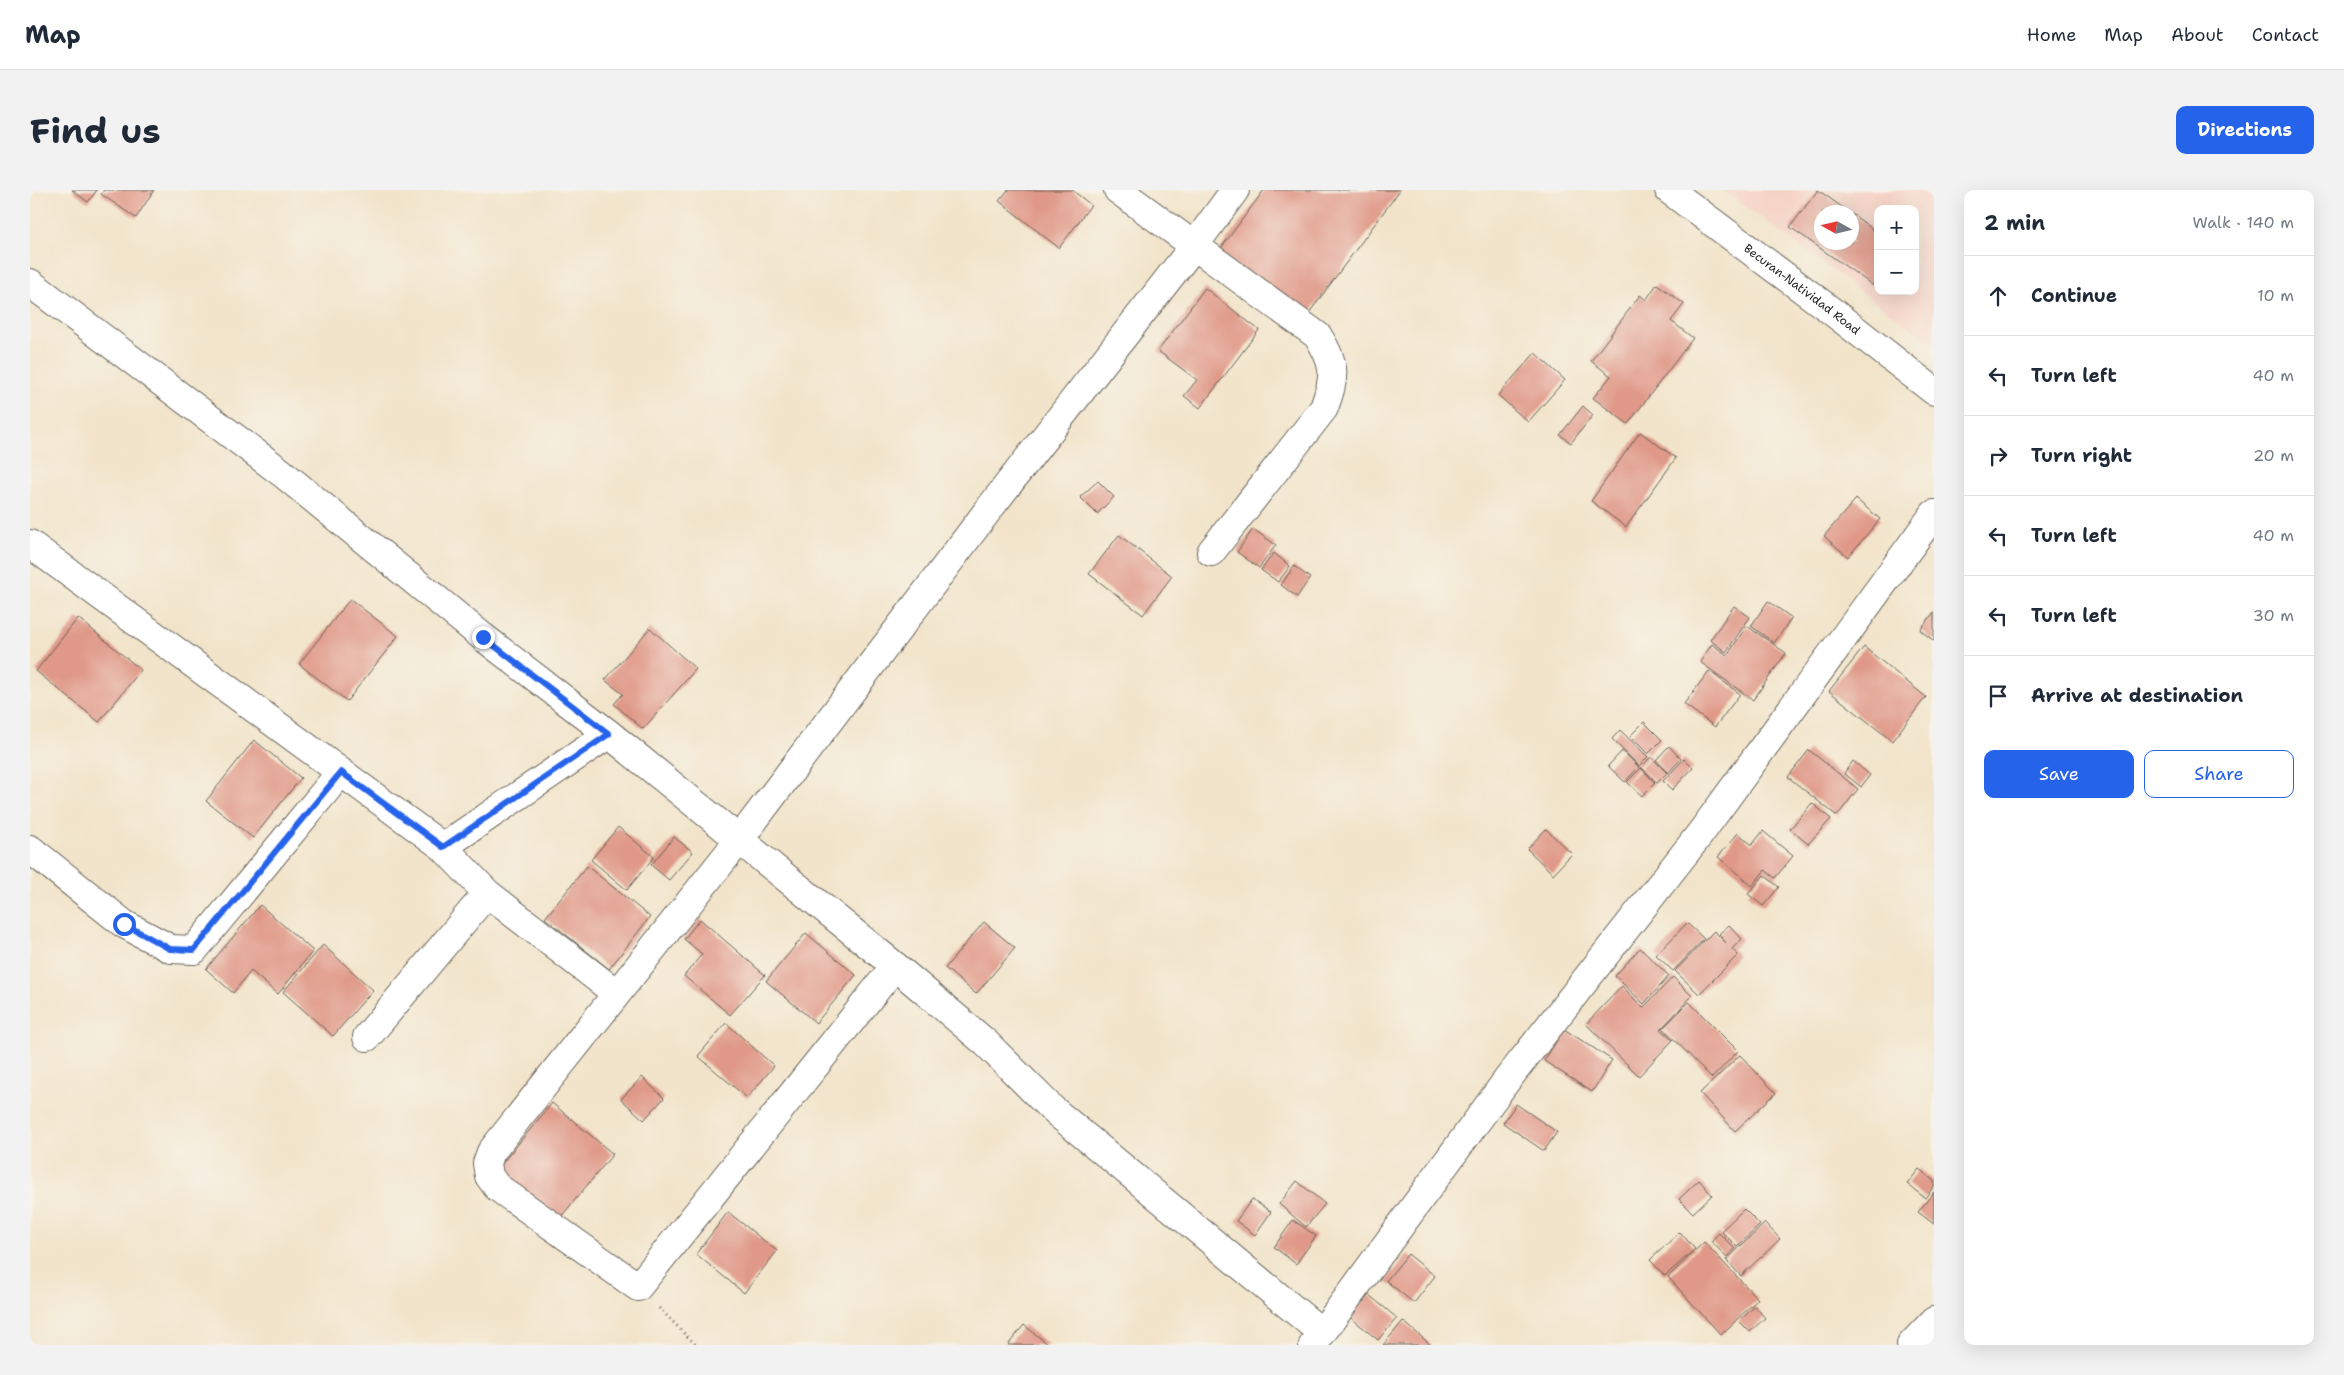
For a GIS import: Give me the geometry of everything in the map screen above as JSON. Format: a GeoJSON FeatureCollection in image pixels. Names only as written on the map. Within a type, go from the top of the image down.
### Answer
{"type":"FeatureCollection","features":[{"type":"Feature","properties":{"kind":"street"},"geometry":{"type":"LineString","coordinates":[[1118,190],[1318,336],[1330,357],[1333,385],[1324,408],[1211,552]]}},
{"type":"Feature","properties":{"kind":"street"},"geometry":{"type":"LineString","coordinates":[[894,966],[638,1287],[497,1187],[489,1176],[487,1163],[491,1152],[739,840],[989,509],[1194,246],[1235,190]]}},
{"type":"Feature","properties":{"kind":"street","name":"Becuran-Natividad Road"},"geometry":{"type":"LineString","coordinates":[[1669,190],[1825,306],[1934,391]]}},
{"type":"Feature","properties":{"kind":"street"},"geometry":{"type":"LineString","coordinates":[[30,283],[282,472],[483,637],[609,734],[894,966],[986,1043],[1051,1108],[1317,1338],[1508,1080],[1700,834],[1934,514]]}},
{"type":"Feature","properties":{"kind":"street"},"geometry":{"type":"LineString","coordinates":[[30,544],[443,847],[487,893],[616,993]]}},
{"type":"Feature","properties":{"kind":"street"},"geometry":{"type":"LineString","coordinates":[[443,847],[609,734]]}},
{"type":"Feature","properties":{"kind":"street"},"geometry":{"type":"LineString","coordinates":[[30,849],[124,924],[170,949],[194,950],[341,772]]}},
{"type":"Feature","properties":{"kind":"street"},"geometry":{"type":"LineString","coordinates":[[367,1037],[487,893]]}},
{"type":"Feature","properties":{"kind":"street"},"geometry":{"type":"LineString","coordinates":[[1911,1345],[1934,1321]]}},
{"type":"Feature","properties":{"kind":"path"},"geometry":{"type":"LineString","coordinates":[[638,1287],[696,1345]]}},
{"type":"Feature","properties":{"kind":"shaded area"},"geometry":{"type":"Polygon","coordinates":[[[1723,190],[1934,190],[1934,345],[1723,190]]]}},
{"type":"Feature","properties":{"kind":"building"},"geometry":{"type":"Polygon","coordinates":[[[72,190],[97,190],[88,202],[72,190]]]}},
{"type":"Feature","properties":{"kind":"building"},"geometry":{"type":"Polygon","coordinates":[[[104,190],[154,190],[136,218],[101,194],[104,190]]]}},
{"type":"Feature","properties":{"kind":"building"},"geometry":{"type":"Polygon","coordinates":[[[1008,190],[1072,190],[1091,205],[1059,248],[999,201],[1008,190]]]}},
{"type":"Feature","properties":{"kind":"building"},"geometry":{"type":"Polygon","coordinates":[[[1264,190],[1400,190],[1306,317],[1218,252],[1264,190]]]}},
{"type":"Feature","properties":{"kind":"building"},"geometry":{"type":"Polygon","coordinates":[[[1818,190],[1839,205],[1814,205],[1814,244],[1790,227],[1818,190]]]}},
{"type":"Feature","properties":{"kind":"building"},"geometry":{"type":"Polygon","coordinates":[[[1859,219],[1874,230],[1874,286],[1823,250],[1859,250],[1859,219]]]}},
{"type":"Feature","properties":{"kind":"building"},"geometry":{"type":"Polygon","coordinates":[[[1657,284],[1684,304],[1671,321],[1693,338],[1628,424],[1593,398],[1611,376],[1591,361],[1640,295],[1646,300],[1657,284]]]}},
{"type":"Feature","properties":{"kind":"building"},"geometry":{"type":"Polygon","coordinates":[[[1205,288],[1259,330],[1200,408],[1184,396],[1197,380],[1158,351],[1205,288]]]}},
{"type":"Feature","properties":{"kind":"building"},"geometry":{"type":"Polygon","coordinates":[[[1535,353],[1565,380],[1528,422],[1498,395],[1535,353]]]}},
{"type":"Feature","properties":{"kind":"building"},"geometry":{"type":"Polygon","coordinates":[[[1583,406],[1593,415],[1571,443],[1560,435],[1583,406]]]}},
{"type":"Feature","properties":{"kind":"building"},"geometry":{"type":"Polygon","coordinates":[[[1640,432],[1676,458],[1626,527],[1591,501],[1640,432]]]}},
{"type":"Feature","properties":{"kind":"building"},"geometry":{"type":"Polygon","coordinates":[[[1098,481],[1114,497],[1097,514],[1080,497],[1098,481]]]}},
{"type":"Feature","properties":{"kind":"building"},"geometry":{"type":"Polygon","coordinates":[[[1856,499],[1880,519],[1848,557],[1824,536],[1856,499]]]}},
{"type":"Feature","properties":{"kind":"building"},"geometry":{"type":"Polygon","coordinates":[[[1253,529],[1276,545],[1259,568],[1237,552],[1253,529]]]}},
{"type":"Feature","properties":{"kind":"building"},"geometry":{"type":"Polygon","coordinates":[[[1119,535],[1172,576],[1143,615],[1089,574],[1119,535]]]}},
{"type":"Feature","properties":{"kind":"building"},"geometry":{"type":"Polygon","coordinates":[[[1274,553],[1290,566],[1278,582],[1261,570],[1274,553]]]}},
{"type":"Feature","properties":{"kind":"building"},"geometry":{"type":"Polygon","coordinates":[[[1294,566],[1310,578],[1297,597],[1281,585],[1294,566]]]}},
{"type":"Feature","properties":{"kind":"building"},"geometry":{"type":"Polygon","coordinates":[[[350,599],[398,636],[347,701],[299,664],[350,599]]]}},
{"type":"Feature","properties":{"kind":"building"},"geometry":{"type":"Polygon","coordinates":[[[1768,601],[1792,618],[1774,643],[1751,626],[1768,601]]]}},
{"type":"Feature","properties":{"kind":"building"},"geometry":{"type":"Polygon","coordinates":[[[1734,606],[1750,617],[1726,652],[1710,640],[1734,606]]]}},
{"type":"Feature","properties":{"kind":"building"},"geometry":{"type":"Polygon","coordinates":[[[1934,612],[1934,641],[1920,630],[1934,612]]]}},
{"type":"Feature","properties":{"kind":"building"},"geometry":{"type":"Polygon","coordinates":[[[78,618],[141,670],[99,722],[36,671],[78,618]]]}},
{"type":"Feature","properties":{"kind":"building"},"geometry":{"type":"Polygon","coordinates":[[[1747,626],[1786,653],[1753,700],[1700,662],[1712,644],[1727,655],[1747,626]]]}},
{"type":"Feature","properties":{"kind":"building"},"geometry":{"type":"Polygon","coordinates":[[[650,628],[696,669],[643,729],[614,704],[623,694],[605,680],[650,628]]]}},
{"type":"Feature","properties":{"kind":"building"},"geometry":{"type":"Polygon","coordinates":[[[1864,647],[1926,697],[1892,741],[1829,691],[1864,647]]]}},
{"type":"Feature","properties":{"kind":"building"},"geometry":{"type":"Polygon","coordinates":[[[1709,671],[1740,694],[1715,727],[1684,704],[1709,671]]]}},
{"type":"Feature","properties":{"kind":"building"},"geometry":{"type":"Polygon","coordinates":[[[1644,722],[1662,740],[1648,754],[1630,736],[1644,722]]]}},
{"type":"Feature","properties":{"kind":"building"},"geometry":{"type":"Polygon","coordinates":[[[1620,730],[1648,757],[1639,766],[1612,739],[1620,730]]]}},
{"type":"Feature","properties":{"kind":"building"},"geometry":{"type":"Polygon","coordinates":[[[254,740],[301,778],[253,838],[206,801],[254,740]]]}},
{"type":"Feature","properties":{"kind":"building"},"geometry":{"type":"Polygon","coordinates":[[[1669,746],[1681,759],[1668,773],[1656,760],[1669,746]]]}},
{"type":"Feature","properties":{"kind":"building"},"geometry":{"type":"Polygon","coordinates":[[[1809,750],[1858,789],[1837,816],[1788,777],[1809,750]]]}},
{"type":"Feature","properties":{"kind":"building"},"geometry":{"type":"Polygon","coordinates":[[[1622,751],[1639,767],[1625,782],[1608,766],[1622,751]]]}},
{"type":"Feature","properties":{"kind":"building"},"geometry":{"type":"Polygon","coordinates":[[[1651,757],[1667,773],[1657,783],[1641,767],[1651,757]]]}},
{"type":"Feature","properties":{"kind":"building"},"geometry":{"type":"Polygon","coordinates":[[[1684,759],[1693,768],[1672,790],[1663,781],[1684,759]]]}},
{"type":"Feature","properties":{"kind":"building"},"geometry":{"type":"Polygon","coordinates":[[[1853,761],[1870,775],[1861,787],[1844,773],[1853,761]]]}},
{"type":"Feature","properties":{"kind":"building"},"geometry":{"type":"Polygon","coordinates":[[[1641,768],[1655,783],[1642,796],[1627,782],[1641,768]]]}},
{"type":"Feature","properties":{"kind":"building"},"geometry":{"type":"Polygon","coordinates":[[[1812,803],[1831,819],[1808,844],[1790,829],[1812,803]]]}},
{"type":"Feature","properties":{"kind":"building"},"geometry":{"type":"Polygon","coordinates":[[[618,827],[654,857],[627,890],[591,860],[618,827]]]}},
{"type":"Feature","properties":{"kind":"building"},"geometry":{"type":"Polygon","coordinates":[[[1546,829],[1572,854],[1553,874],[1527,849],[1546,829]]]}},
{"type":"Feature","properties":{"kind":"building"},"geometry":{"type":"Polygon","coordinates":[[[1763,831],[1793,856],[1775,878],[1765,870],[1752,886],[1718,857],[1738,833],[1752,845],[1763,831]]]}},
{"type":"Feature","properties":{"kind":"building"},"geometry":{"type":"Polygon","coordinates":[[[674,837],[693,852],[669,880],[651,865],[674,837]]]}},
{"type":"Feature","properties":{"kind":"building"},"geometry":{"type":"Polygon","coordinates":[[[587,866],[650,917],[609,969],[545,918],[587,866]]]}},
{"type":"Feature","properties":{"kind":"building"},"geometry":{"type":"Polygon","coordinates":[[[1764,875],[1779,887],[1763,906],[1748,894],[1764,875]]]}},
{"type":"Feature","properties":{"kind":"building"},"geometry":{"type":"Polygon","coordinates":[[[260,905],[313,951],[278,994],[251,971],[233,993],[206,969],[260,905]]]}},
{"type":"Feature","properties":{"kind":"building"},"geometry":{"type":"Polygon","coordinates":[[[700,919],[765,975],[730,1015],[684,976],[702,954],[684,939],[700,919]]]}},
{"type":"Feature","properties":{"kind":"building"},"geometry":{"type":"Polygon","coordinates":[[[984,922],[1015,948],[976,994],[945,968],[984,922]]]}},
{"type":"Feature","properties":{"kind":"building"},"geometry":{"type":"Polygon","coordinates":[[[1687,923],[1704,939],[1673,971],[1656,955],[1687,923]]]}},
{"type":"Feature","properties":{"kind":"building"},"geometry":{"type":"Polygon","coordinates":[[[1729,925],[1742,939],[1732,949],[1738,955],[1699,994],[1675,971],[1714,931],[1726,943],[1719,934],[1729,925]]]}},
{"type":"Feature","properties":{"kind":"building"},"geometry":{"type":"Polygon","coordinates":[[[806,933],[856,975],[816,1023],[766,981],[806,933]]]}},
{"type":"Feature","properties":{"kind":"building"},"geometry":{"type":"Polygon","coordinates":[[[323,945],[373,990],[333,1036],[283,992],[323,945]]]}},
{"type":"Feature","properties":{"kind":"building"},"geometry":{"type":"Polygon","coordinates":[[[1640,948],[1669,976],[1644,1004],[1615,976],[1640,948]]]}},
{"type":"Feature","properties":{"kind":"building"},"geometry":{"type":"Polygon","coordinates":[[[1673,977],[1692,996],[1661,1029],[1673,1040],[1639,1076],[1586,1024],[1622,986],[1643,1008],[1673,977]]]}},
{"type":"Feature","properties":{"kind":"building"},"geometry":{"type":"Polygon","coordinates":[[[1689,1002],[1738,1051],[1712,1078],[1663,1028],[1689,1002]]]}},
{"type":"Feature","properties":{"kind":"building"},"geometry":{"type":"Polygon","coordinates":[[[726,1023],[774,1066],[747,1098],[698,1056],[726,1023]]]}},
{"type":"Feature","properties":{"kind":"building"},"geometry":{"type":"Polygon","coordinates":[[[1564,1029],[1612,1060],[1592,1092],[1544,1061],[1564,1029]]]}},
{"type":"Feature","properties":{"kind":"building"},"geometry":{"type":"Polygon","coordinates":[[[1740,1055],[1776,1093],[1735,1131],[1700,1093],[1740,1055]]]}},
{"type":"Feature","properties":{"kind":"building"},"geometry":{"type":"Polygon","coordinates":[[[642,1077],[664,1098],[644,1120],[621,1099],[642,1077]]]}},
{"type":"Feature","properties":{"kind":"building"},"geometry":{"type":"Polygon","coordinates":[[[552,1103],[613,1154],[555,1224],[494,1173],[552,1103]]]}},
{"type":"Feature","properties":{"kind":"building"},"geometry":{"type":"Polygon","coordinates":[[[1516,1104],[1557,1132],[1544,1151],[1503,1123],[1516,1104]]]}},
{"type":"Feature","properties":{"kind":"building"},"geometry":{"type":"Polygon","coordinates":[[[1919,1169],[1934,1181],[1934,1186],[1925,1198],[1907,1184],[1919,1169]]]}},
{"type":"Feature","properties":{"kind":"building"},"geometry":{"type":"Polygon","coordinates":[[[1699,1180],[1712,1195],[1693,1213],[1679,1199],[1699,1180]]]}},
{"type":"Feature","properties":{"kind":"building"},"geometry":{"type":"Polygon","coordinates":[[[1297,1181],[1325,1204],[1306,1227],[1279,1204],[1297,1181]]]}},
{"type":"Feature","properties":{"kind":"building"},"geometry":{"type":"Polygon","coordinates":[[[1934,1192],[1934,1224],[1918,1212],[1934,1192]]]}},
{"type":"Feature","properties":{"kind":"building"},"geometry":{"type":"Polygon","coordinates":[[[1252,1199],[1271,1212],[1255,1235],[1236,1221],[1252,1199]]]}},
{"type":"Feature","properties":{"kind":"building"},"geometry":{"type":"Polygon","coordinates":[[[1744,1209],[1760,1225],[1737,1247],[1721,1231],[1744,1209]]]}},
{"type":"Feature","properties":{"kind":"building"},"geometry":{"type":"Polygon","coordinates":[[[728,1212],[777,1251],[744,1293],[696,1254],[728,1212]]]}},
{"type":"Feature","properties":{"kind":"building"},"geometry":{"type":"Polygon","coordinates":[[[1293,1220],[1316,1236],[1296,1264],[1274,1247],[1293,1220]]]}},
{"type":"Feature","properties":{"kind":"building"},"geometry":{"type":"Polygon","coordinates":[[[1765,1223],[1780,1239],[1741,1276],[1726,1260],[1765,1223]]]}},
{"type":"Feature","properties":{"kind":"building"},"geometry":{"type":"Polygon","coordinates":[[[1680,1232],[1695,1249],[1665,1276],[1650,1260],[1680,1232]]]}},
{"type":"Feature","properties":{"kind":"building"},"geometry":{"type":"Polygon","coordinates":[[[1719,1233],[1735,1249],[1726,1257],[1711,1241],[1719,1233]]]}},
{"type":"Feature","properties":{"kind":"building"},"geometry":{"type":"Polygon","coordinates":[[[1704,1242],[1758,1299],[1721,1335],[1668,1277],[1704,1242]]]}},
{"type":"Feature","properties":{"kind":"building"},"geometry":{"type":"Polygon","coordinates":[[[1408,1254],[1435,1276],[1414,1303],[1386,1281],[1408,1254]]]}},
{"type":"Feature","properties":{"kind":"building"},"geometry":{"type":"Polygon","coordinates":[[[1369,1295],[1397,1318],[1378,1340],[1350,1317],[1369,1295]]]}},
{"type":"Feature","properties":{"kind":"building"},"geometry":{"type":"Polygon","coordinates":[[[1755,1306],[1765,1318],[1750,1332],[1739,1321],[1755,1306]]]}},
{"type":"Feature","properties":{"kind":"building"},"geometry":{"type":"Polygon","coordinates":[[[1403,1321],[1431,1345],[1383,1345],[1403,1321]]]}},
{"type":"Feature","properties":{"kind":"building"},"geometry":{"type":"Polygon","coordinates":[[[1024,1325],[1049,1345],[1008,1345],[1024,1325]]]}},
{"type":"Feature","properties":{"kind":"route"},"geometry":{"type":"LineString","coordinates":[[124,924],[170,949],[194,950],[341,772],[443,847],[609,734],[483,637]]}}]}
